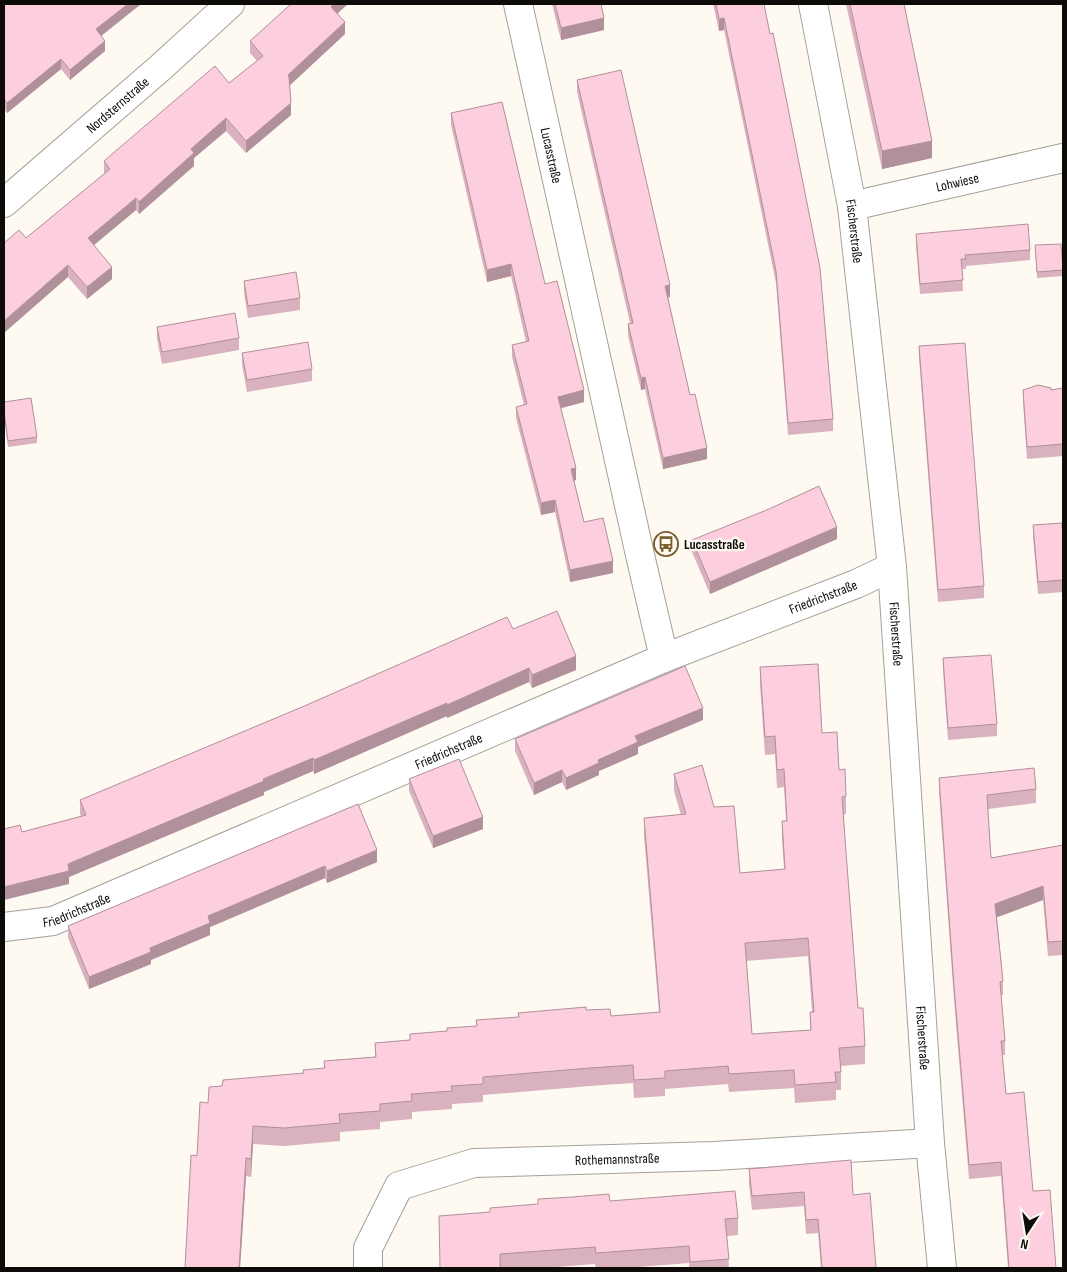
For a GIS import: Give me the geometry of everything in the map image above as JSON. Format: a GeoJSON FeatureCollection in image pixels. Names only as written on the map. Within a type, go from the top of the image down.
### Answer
{"type":"FeatureCollection","features":[{"type":"Feature","properties":{"kind":"street","name":"Nordsternstraße"},"geometry":{"type":"LineString","coordinates":[[4,203],[160,68],[230,4]]}},
{"type":"Feature","properties":{"kind":"street","name":"Lucasstraße"},"geometry":{"type":"LineString","coordinates":[[518,4],[664,658]]}},
{"type":"Feature","properties":{"kind":"street","name":"Fischerstraße"},"geometry":{"type":"LineString","coordinates":[[813,4],[852,206],[892,567],[930,1143],[942,1268]]}},
{"type":"Feature","properties":{"kind":"street","name":"Lohwiese"},"geometry":{"type":"LineString","coordinates":[[852,206],[1063,158]]}},
{"type":"Feature","properties":{"kind":"street","name":"Friedrichstraße"},"geometry":{"type":"LineString","coordinates":[[4,927],[54,921],[664,658],[856,584],[892,567]]}},
{"type":"Feature","properties":{"kind":"street","name":"Rothemannstraße"},"geometry":{"type":"LineString","coordinates":[[368,1268],[368,1248],[399,1186],[474,1163],[714,1156],[930,1143]]}},
{"type":"Feature","properties":{"kind":"building"},"geometry":{"type":"Polygon","coordinates":[[[4,4],[128,4],[96,29],[105,41],[70,70],[61,59],[7,103],[4,99],[4,4]]]}},
{"type":"Feature","properties":{"kind":"building"},"geometry":{"type":"Polygon","coordinates":[[[291,4],[334,4],[331,7],[345,22],[288,75],[291,103],[246,141],[226,118],[191,149],[194,153],[139,202],[136,198],[88,238],[112,267],[87,287],[68,265],[4,321],[4,243],[19,230],[26,238],[110,169],[104,161],[215,66],[229,83],[263,56],[250,41],[291,4]]]}},
{"type":"Feature","properties":{"kind":"building"},"geometry":{"type":"Polygon","coordinates":[[[555,4],[601,4],[604,18],[561,28],[555,4]]]}},
{"type":"Feature","properties":{"kind":"building"},"geometry":{"type":"Polygon","coordinates":[[[716,4],[764,4],[770,34],[773,33],[820,268],[833,419],[788,423],[776,271],[724,18],[719,19],[716,4]]]}},
{"type":"Feature","properties":{"kind":"building"},"geometry":{"type":"Polygon","coordinates":[[[850,4],[904,4],[932,141],[882,151],[850,4]]]}},
{"type":"Feature","properties":{"kind":"building"},"geometry":{"type":"Polygon","coordinates":[[[621,70],[670,285],[665,286],[690,395],[695,394],[707,448],[663,458],[645,377],[641,378],[628,324],[633,323],[577,80],[621,70]]]}},
{"type":"Feature","properties":{"kind":"building"},"geometry":{"type":"Polygon","coordinates":[[[502,102],[545,284],[557,281],[584,390],[558,397],[576,468],[571,469],[584,522],[603,518],[613,561],[570,570],[555,500],[541,503],[516,407],[527,404],[512,345],[529,341],[511,264],[487,270],[451,113],[502,102]]]}},
{"type":"Feature","properties":{"kind":"building"},"geometry":{"type":"Polygon","coordinates":[[[1028,224],[1030,250],[965,255],[966,259],[961,259],[963,280],[920,284],[916,234],[1028,224]]]}},
{"type":"Feature","properties":{"kind":"building"},"geometry":{"type":"Polygon","coordinates":[[[1061,244],[1063,270],[1037,272],[1035,245],[1061,244]]]}},
{"type":"Feature","properties":{"kind":"building"},"geometry":{"type":"Polygon","coordinates":[[[296,272],[300,298],[248,306],[244,281],[296,272]]]}},
{"type":"Feature","properties":{"kind":"building"},"geometry":{"type":"Polygon","coordinates":[[[235,313],[239,338],[162,352],[157,327],[235,313]]]}},
{"type":"Feature","properties":{"kind":"building"},"geometry":{"type":"Polygon","coordinates":[[[308,342],[312,369],[247,380],[242,353],[308,342]]]}},
{"type":"Feature","properties":{"kind":"building"},"geometry":{"type":"Polygon","coordinates":[[[965,343],[984,586],[938,590],[919,346],[965,343]]]}},
{"type":"Feature","properties":{"kind":"building"},"geometry":{"type":"Polygon","coordinates":[[[1038,385],[1051,388],[1051,390],[1063,388],[1063,444],[1027,447],[1023,390],[1038,385]]]}},
{"type":"Feature","properties":{"kind":"building"},"geometry":{"type":"Polygon","coordinates":[[[31,398],[37,437],[8,441],[4,402],[31,398]]]}},
{"type":"Feature","properties":{"kind":"building"},"geometry":{"type":"Polygon","coordinates":[[[819,486],[837,527],[710,582],[692,540],[769,509],[819,486]]]}},
{"type":"Feature","properties":{"kind":"building"},"geometry":{"type":"Polygon","coordinates":[[[1062,523],[1063,580],[1038,582],[1033,525],[1062,523]]]}},
{"type":"Feature","properties":{"kind":"building"},"geometry":{"type":"Polygon","coordinates":[[[557,611],[576,656],[532,675],[529,668],[447,705],[447,703],[314,760],[313,758],[263,779],[264,781],[68,864],[69,871],[4,887],[4,829],[20,825],[22,832],[86,815],[80,800],[302,707],[507,617],[513,629],[557,611]]]}},
{"type":"Feature","properties":{"kind":"building"},"geometry":{"type":"Polygon","coordinates":[[[991,655],[997,724],[948,728],[943,658],[991,655]]]}},
{"type":"Feature","properties":{"kind":"building"},"geometry":{"type":"Polygon","coordinates":[[[818,664],[822,733],[837,732],[839,770],[845,769],[846,796],[842,797],[858,1008],[863,1008],[865,1046],[839,1048],[841,1072],[835,1072],[836,1082],[795,1085],[794,1070],[729,1074],[728,1066],[665,1071],[665,1078],[634,1080],[633,1065],[590,1068],[483,1077],[483,1084],[451,1086],[452,1091],[411,1094],[412,1101],[380,1104],[380,1111],[339,1114],[340,1123],[284,1128],[253,1126],[251,1159],[246,1158],[239,1268],[185,1268],[191,1155],[197,1156],[200,1102],[208,1103],[209,1087],[222,1086],[223,1080],[304,1073],[303,1070],[325,1068],[324,1061],[376,1057],[375,1043],[410,1040],[410,1034],[447,1031],[447,1028],[477,1026],[476,1020],[519,1017],[518,1013],[586,1007],[586,1010],[610,1009],[611,1016],[660,1012],[644,818],[686,814],[674,774],[702,765],[714,807],[734,806],[740,873],[785,869],[782,821],[787,821],[784,769],[777,770],[775,736],[765,737],[760,667],[818,664]],[[808,938],[745,943],[752,1034],[811,1030],[810,1012],[814,1012],[808,938]]]}},
{"type":"Feature","properties":{"kind":"building"},"geometry":{"type":"Polygon","coordinates":[[[685,666],[703,708],[635,736],[638,742],[598,760],[599,763],[566,778],[562,770],[534,783],[515,739],[685,666]]]}},
{"type":"Feature","properties":{"kind":"building"},"geometry":{"type":"Polygon","coordinates":[[[459,759],[483,817],[433,836],[409,779],[459,759]]]}},
{"type":"Feature","properties":{"kind":"building"},"geometry":{"type":"Polygon","coordinates":[[[1034,768],[1036,789],[987,795],[991,858],[1063,845],[1063,941],[1048,942],[1043,886],[995,904],[1003,981],[1000,982],[1005,1041],[1001,1041],[1006,1094],[1024,1092],[1033,1191],[1050,1190],[1056,1268],[1009,1268],[1001,1162],[969,1165],[939,778],[1034,768]]]}},
{"type":"Feature","properties":{"kind":"building"},"geometry":{"type":"Polygon","coordinates":[[[358,804],[377,850],[327,871],[325,866],[208,916],[210,923],[150,948],[151,952],[89,977],[68,926],[358,804]]]}},
{"type":"Feature","properties":{"kind":"building"},"geometry":{"type":"Polygon","coordinates":[[[851,1160],[853,1195],[870,1193],[876,1268],[822,1268],[818,1219],[806,1220],[804,1192],[752,1196],[749,1169],[851,1160]]]}},
{"type":"Feature","properties":{"kind":"building"},"geometry":{"type":"Polygon","coordinates":[[[735,1191],[738,1218],[725,1219],[729,1259],[690,1262],[689,1246],[596,1253],[595,1247],[500,1254],[500,1268],[440,1268],[439,1216],[490,1212],[490,1208],[538,1204],[538,1199],[609,1194],[610,1201],[735,1191]]]}},
{"type":"Feature","properties":{"kind":"place","name":"Lucasstraße"},"geometry":{"type":"Point","coordinates":[666,544]}}]}
